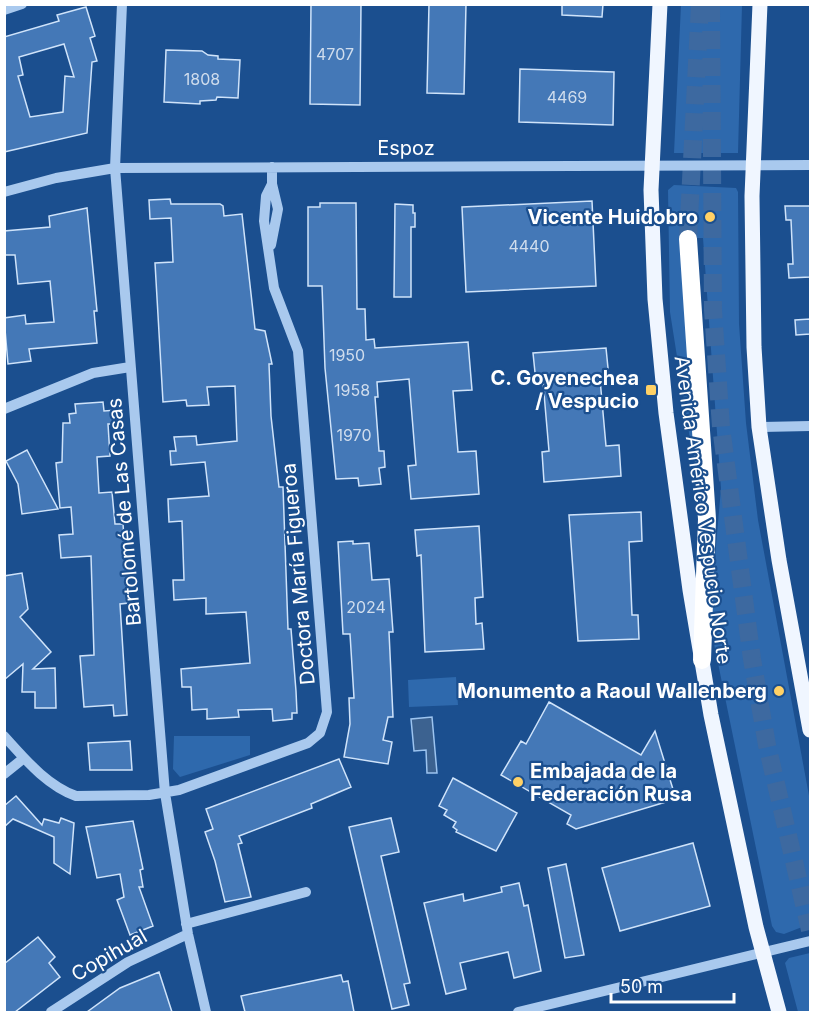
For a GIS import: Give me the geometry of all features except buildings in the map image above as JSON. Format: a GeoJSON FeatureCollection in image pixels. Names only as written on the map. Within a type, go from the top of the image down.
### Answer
{"type":"FeatureCollection","features":[{"type":"Feature","properties":{"kind":"highway"},"geometry":{"type":"LineString","coordinates":[[688,240],[707,519],[702,660]]}},
{"type":"Feature","properties":{"kind":"main road","name":"Avenida Américo Vespucio Norte"},"geometry":{"type":"LineString","coordinates":[[660,4],[652,166],[658,341],[690,590],[702,660],[762,954],[779,1012]]}},
{"type":"Feature","properties":{"kind":"main road"},"geometry":{"type":"LineString","coordinates":[[760,4],[753,165],[754,347],[759,427],[779,560],[810,730]]}},
{"type":"Feature","properties":{"kind":"street"},"geometry":{"type":"LineString","coordinates":[[4,10],[22,4]]}},
{"type":"Feature","properties":{"kind":"street","name":"Bartolomé de Las Casas"},"geometry":{"type":"LineString","coordinates":[[122,4],[115,168],[165,793],[187,929],[206,1012]]}},
{"type":"Feature","properties":{"kind":"street","name":"Espoz"},"geometry":{"type":"LineString","coordinates":[[4,192],[56,178],[115,168],[810,165]]}},
{"type":"Feature","properties":{"kind":"street","name":"Doctora María Figueroa"},"geometry":{"type":"LineString","coordinates":[[4,736],[53,786],[76,796],[165,793],[308,743],[320,733],[326,719],[298,351],[274,288],[264,210],[272,184],[272,167]]}},
{"type":"Feature","properties":{"kind":"street"},"geometry":{"type":"LineString","coordinates":[[4,409],[93,373],[130,367]]}},
{"type":"Feature","properties":{"kind":"street"},"geometry":{"type":"LineString","coordinates":[[759,427],[810,426]]}},
{"type":"Feature","properties":{"kind":"street"},"geometry":{"type":"LineString","coordinates":[[4,774],[24,758]]}},
{"type":"Feature","properties":{"kind":"street","name":"Copihual"},"geometry":{"type":"LineString","coordinates":[[51,1012],[99,978],[187,929],[306,892]]}},
{"type":"Feature","properties":{"kind":"street"},"geometry":{"type":"LineString","coordinates":[[518,1012],[810,941]]}},
{"type":"Feature","properties":{"kind":"shaded area"},"geometry":{"type":"Polygon","coordinates":[[[681,5],[742,5],[738,153],[674,153],[681,5]]]}},
{"type":"Feature","properties":{"kind":"shaded area"},"geometry":{"type":"Polygon","coordinates":[[[674,185],[736,188],[738,192],[739,324],[746,423],[758,520],[810,801],[810,924],[784,934],[776,932],[772,926],[712,634],[714,569],[721,488],[703,238],[685,238],[697,484],[670,312],[668,190],[674,185]]]}},
{"type":"Feature","properties":{"kind":"shaded area"},"geometry":{"type":"Polygon","coordinates":[[[456,677],[458,705],[409,707],[408,680],[456,677]]]}},
{"type":"Feature","properties":{"kind":"shaded area"},"geometry":{"type":"Polygon","coordinates":[[[432,717],[437,773],[427,773],[426,750],[414,751],[411,719],[432,717]]]}},
{"type":"Feature","properties":{"kind":"shaded area"},"geometry":{"type":"Polygon","coordinates":[[[174,736],[250,736],[250,755],[180,777],[173,769],[174,736]]]}},
{"type":"Feature","properties":{"kind":"shaded area"},"geometry":{"type":"Polygon","coordinates":[[[810,953],[810,1012],[798,1012],[785,963],[789,958],[810,953]]]}},
{"type":"Feature","properties":{"kind":"tunnel"},"geometry":{"type":"LineString","coordinates":[[688,239],[700,4]]}},
{"type":"Feature","properties":{"kind":"tunnel"},"geometry":{"type":"LineString","coordinates":[[711,4],[713,310],[721,427],[752,659],[767,745],[810,930]]}},
{"type":"Feature","properties":{"kind":"place","name":"Vicente Huidobro"},"geometry":{"type":"Point","coordinates":[710,217]}},
{"type":"Feature","properties":{"kind":"place","name":"C. Goyenechea / Vespucio"},"geometry":{"type":"Point","coordinates":[651,390]}},
{"type":"Feature","properties":{"kind":"place","name":"Monumento a Raoul Wallenberg"},"geometry":{"type":"Point","coordinates":[779,691]}},
{"type":"Feature","properties":{"kind":"place","name":"Embajada de la Federación Rusa"},"geometry":{"type":"Point","coordinates":[518,782]}}]}
